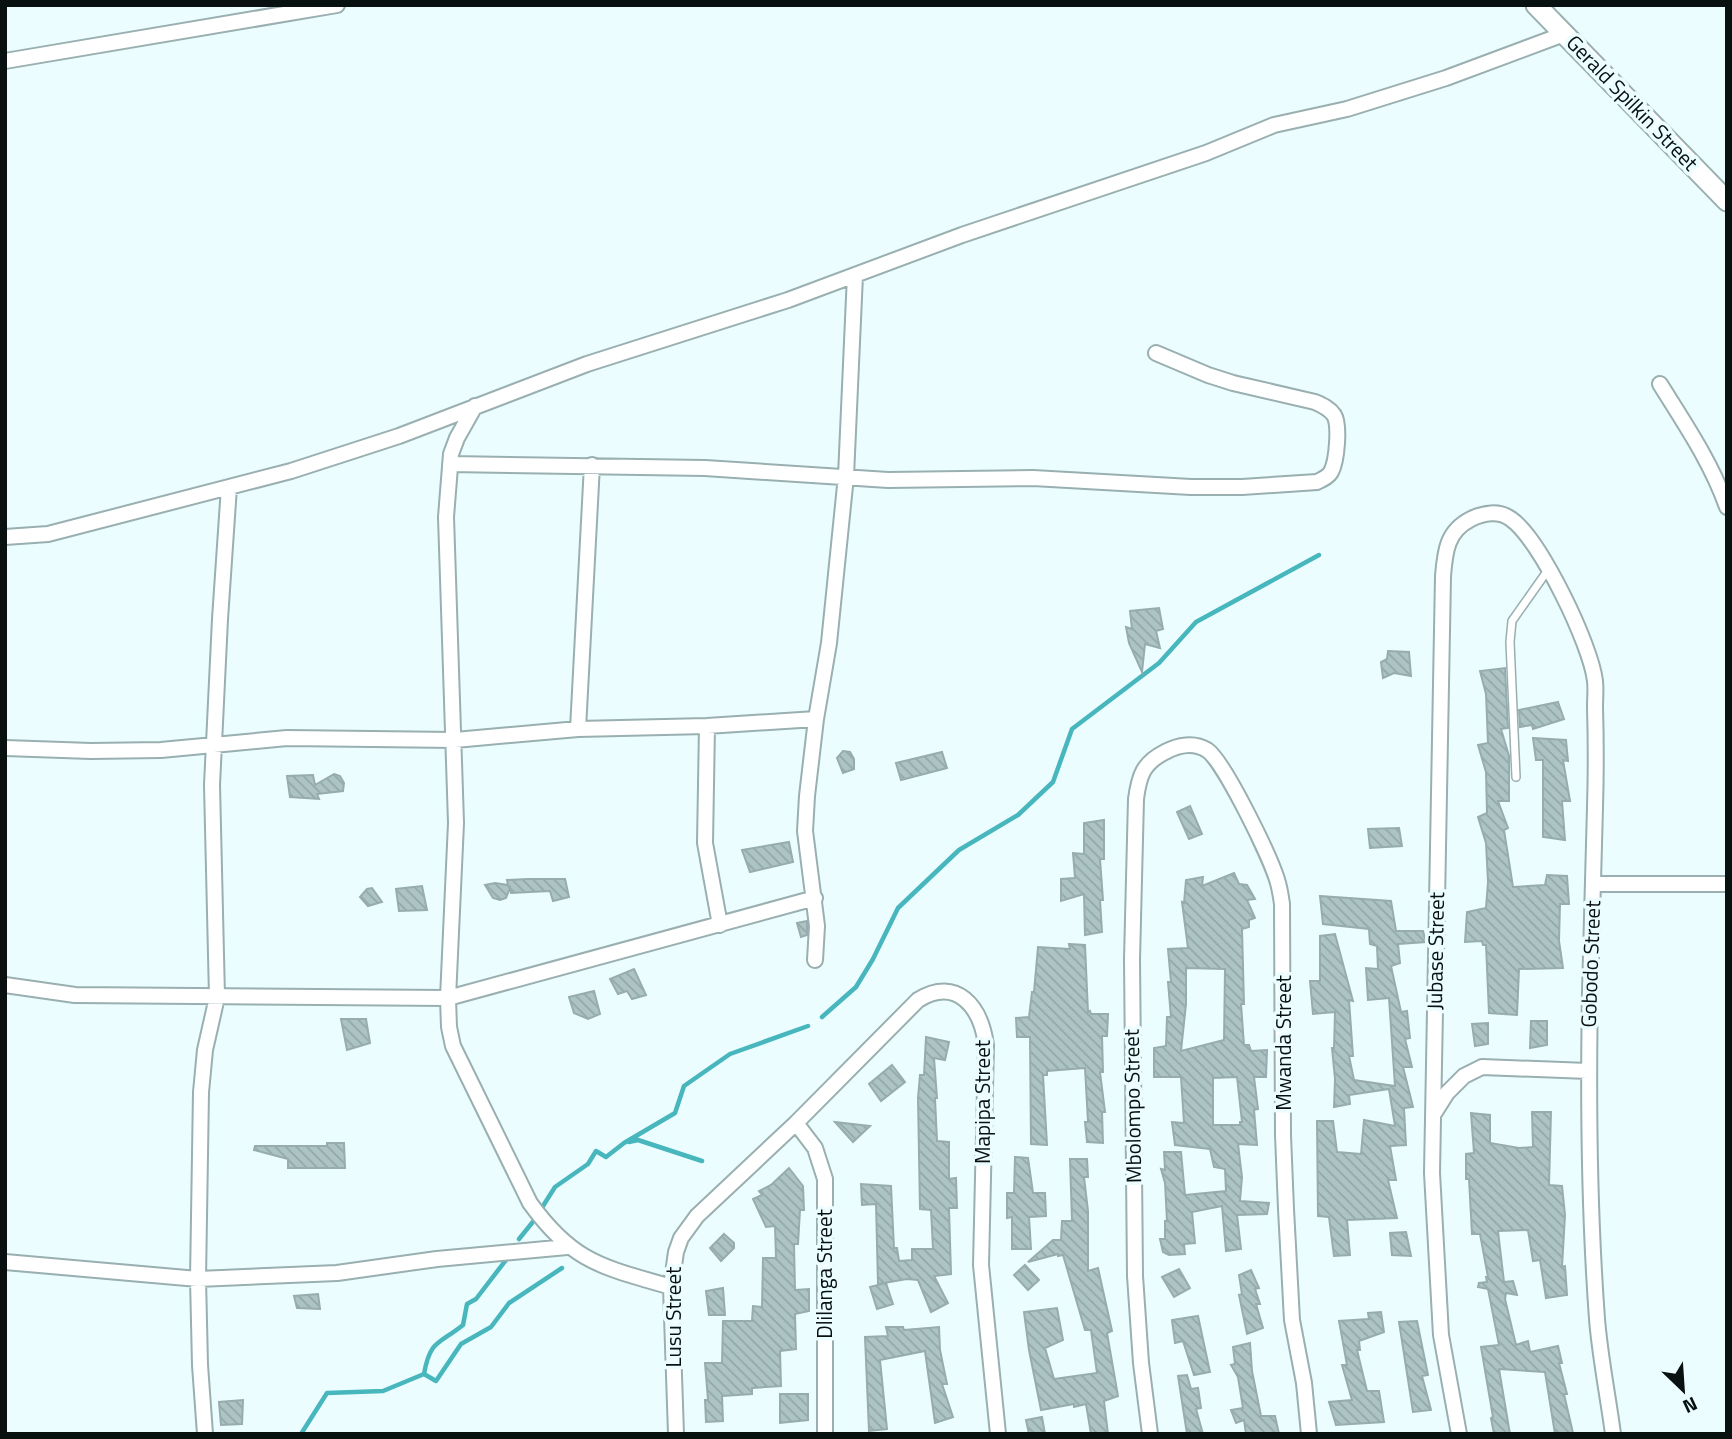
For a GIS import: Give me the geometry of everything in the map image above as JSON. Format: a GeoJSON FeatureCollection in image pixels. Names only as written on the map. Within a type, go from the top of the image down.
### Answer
{"type":"FeatureCollection","features":[{"type":"Feature","properties":{"kind":"street"},"geometry":{"type":"LineString","coordinates":[[5,61],[337,5]]}},
{"type":"Feature","properties":{"kind":"street","name":"Gerald Spilkin Street"},"geometry":{"type":"LineString","coordinates":[[1536,5],[1727,201]]}},
{"type":"Feature","properties":{"kind":"street"},"geometry":{"type":"LineString","coordinates":[[5,537],[48,534],[291,471],[387,440],[587,364],[788,300],[962,235],[1206,153],[1274,125],[1348,109],[1446,78],[1564,34]]}},
{"type":"Feature","properties":{"kind":"street"},"geometry":{"type":"LineString","coordinates":[[815,960],[817,926],[806,831],[816,719],[829,643],[846,476],[855,275]]}},
{"type":"Feature","properties":{"kind":"street"},"geometry":{"type":"LineString","coordinates":[[450,464],[705,468],[888,480],[1032,478],[1191,487],[1318,482],[1333,470],[1338,429],[1333,413],[1326,407],[1233,383],[1156,353]]}},
{"type":"Feature","properties":{"kind":"street"},"geometry":{"type":"LineString","coordinates":[[1660,384],[1704,456],[1727,507]]}},
{"type":"Feature","properties":{"kind":"street"},"geometry":{"type":"LineString","coordinates":[[475,406],[457,438],[450,464],[446,517],[456,823],[448,998],[453,1046],[530,1203],[545,1224],[567,1247],[600,1266],[671,1287]]}},
{"type":"Feature","properties":{"kind":"street"},"geometry":{"type":"LineString","coordinates":[[579,729],[592,465]]}},
{"type":"Feature","properties":{"kind":"street"},"geometry":{"type":"LineString","coordinates":[[205,1434],[198,1279],[201,1092],[205,1050],[217,997],[212,785],[229,487]]}},
{"type":"Feature","properties":{"kind":"street","name":"Jubase Street"},"geometry":{"type":"LineString","coordinates":[[1459,1434],[1440,1322],[1432,1173],[1443,576],[1446,546],[1462,523],[1479,514],[1494,513],[1509,517]]}},
{"type":"Feature","properties":{"kind":"street","name":"Gobodo Street"},"geometry":{"type":"LineString","coordinates":[[1509,517],[1530,540],[1548,570],[1586,645],[1595,683],[1597,753],[1588,1071],[1591,1208],[1597,1322],[1613,1434]]}},
{"type":"Feature","properties":{"kind":"street"},"geometry":{"type":"LineString","coordinates":[[5,748],[161,750],[287,737],[454,740],[579,729],[707,726],[816,719]]}},
{"type":"Feature","properties":{"kind":"street"},"geometry":{"type":"LineString","coordinates":[[707,726],[705,843],[720,925]]}},
{"type":"Feature","properties":{"kind":"street","name":"Mwanda Street"},"geometry":{"type":"LineString","coordinates":[[1139,777],[1148,764],[1168,750],[1181,746],[1196,746],[1206,750],[1221,767],[1278,882],[1282,904],[1283,1135],[1292,1320],[1310,1434]]}},
{"type":"Feature","properties":{"kind":"street","name":"Mbolompo Street"},"geometry":{"type":"LineString","coordinates":[[1139,777],[1135,820],[1132,958],[1135,1276],[1140,1363],[1150,1434]]}},
{"type":"Feature","properties":{"kind":"street"},"geometry":{"type":"LineString","coordinates":[[1593,884],[1727,884]]}},
{"type":"Feature","properties":{"kind":"street"},"geometry":{"type":"LineString","coordinates":[[5,985],[75,995],[448,998],[815,898]]}},
{"type":"Feature","properties":{"kind":"street","name":"Mapipa Street"},"geometry":{"type":"LineString","coordinates":[[796,1123],[861,1055],[926,994],[942,990],[952,991],[970,1004],[984,1034],[986,1065],[981,1265],[998,1434]]}},
{"type":"Feature","properties":{"kind":"street"},"geometry":{"type":"LineString","coordinates":[[1434,1114],[1447,1093],[1464,1076],[1482,1067],[1588,1071]]}},
{"type":"Feature","properties":{"kind":"street","name":"Lusu Street"},"geometry":{"type":"LineString","coordinates":[[676,1434],[671,1287],[681,1238],[697,1216],[796,1123]]}},
{"type":"Feature","properties":{"kind":"street","name":"Dlilanga Street"},"geometry":{"type":"LineString","coordinates":[[796,1123],[815,1148],[825,1179],[825,1434]]}},
{"type":"Feature","properties":{"kind":"street"},"geometry":{"type":"LineString","coordinates":[[5,1262],[198,1279],[337,1273],[437,1259],[567,1247]]}},
{"type":"Feature","properties":{"kind":"lane"},"geometry":{"type":"LineString","coordinates":[[1516,777],[1510,642],[1512,621],[1548,570]]}},
{"type":"Feature","properties":{"kind":"building"},"geometry":{"type":"Polygon","coordinates":[[[1159,608],[1163,629],[1156,631],[1160,648],[1145,644],[1142,672],[1129,643],[1126,627],[1132,629],[1130,611],[1159,608]]]}},
{"type":"Feature","properties":{"kind":"building"},"geometry":{"type":"Polygon","coordinates":[[[1388,651],[1409,652],[1411,676],[1394,673],[1383,678],[1381,662],[1387,659],[1388,651]]]}},
{"type":"Feature","properties":{"kind":"building"},"geometry":{"type":"Polygon","coordinates":[[[1505,668],[1508,728],[1501,729],[1509,756],[1509,801],[1498,801],[1508,828],[1504,830],[1513,887],[1545,885],[1547,875],[1567,876],[1569,904],[1560,904],[1559,941],[1563,968],[1519,969],[1517,1015],[1489,1013],[1486,945],[1483,945],[1482,941],[1465,942],[1467,912],[1486,908],[1488,882],[1486,843],[1478,817],[1487,813],[1486,772],[1478,745],[1488,743],[1486,694],[1480,671],[1505,668]]]}},
{"type":"Feature","properties":{"kind":"building"},"geometry":{"type":"Polygon","coordinates":[[[1558,702],[1564,719],[1533,729],[1532,725],[1520,727],[1519,710],[1558,702]]]}},
{"type":"Feature","properties":{"kind":"building"},"geometry":{"type":"Polygon","coordinates":[[[1533,738],[1566,740],[1568,761],[1563,760],[1570,801],[1562,801],[1565,840],[1543,837],[1543,760],[1536,760],[1533,738]]]}},
{"type":"Feature","properties":{"kind":"building"},"geometry":{"type":"Polygon","coordinates":[[[843,751],[850,752],[854,759],[854,769],[843,773],[837,758],[843,751]]]}},
{"type":"Feature","properties":{"kind":"building"},"geometry":{"type":"Polygon","coordinates":[[[942,752],[947,768],[901,780],[896,763],[942,752]]]}},
{"type":"Feature","properties":{"kind":"building"},"geometry":{"type":"Polygon","coordinates":[[[334,774],[340,776],[344,783],[343,791],[317,794],[319,799],[290,797],[287,776],[313,775],[315,785],[334,774]]]}},
{"type":"Feature","properties":{"kind":"building"},"geometry":{"type":"Polygon","coordinates":[[[1190,806],[1202,834],[1189,839],[1177,812],[1190,806]]]}},
{"type":"Feature","properties":{"kind":"building"},"geometry":{"type":"Polygon","coordinates":[[[1104,820],[1104,859],[1100,859],[1102,932],[1085,935],[1084,894],[1061,901],[1061,879],[1075,878],[1073,853],[1084,854],[1084,823],[1104,820]]]}},
{"type":"Feature","properties":{"kind":"building"},"geometry":{"type":"Polygon","coordinates":[[[1399,828],[1402,846],[1370,848],[1368,829],[1399,828]]]}},
{"type":"Feature","properties":{"kind":"building"},"geometry":{"type":"Polygon","coordinates":[[[789,842],[793,862],[750,872],[742,850],[789,842]]]}},
{"type":"Feature","properties":{"kind":"building"},"geometry":{"type":"Polygon","coordinates":[[[1234,873],[1239,884],[1247,885],[1255,899],[1247,900],[1255,918],[1249,920],[1249,927],[1242,929],[1244,1004],[1241,1004],[1244,1045],[1249,1045],[1251,1051],[1267,1050],[1266,1077],[1254,1077],[1258,1109],[1254,1110],[1257,1145],[1238,1144],[1242,1177],[1240,1201],[1269,1203],[1267,1214],[1237,1215],[1241,1249],[1226,1251],[1222,1206],[1192,1212],[1195,1243],[1184,1244],[1185,1254],[1169,1255],[1163,1252],[1160,1239],[1165,1239],[1167,1221],[1165,1183],[1161,1169],[1165,1170],[1164,1152],[1181,1152],[1185,1195],[1226,1191],[1225,1169],[1214,1167],[1210,1149],[1175,1145],[1172,1122],[1184,1123],[1181,1077],[1154,1077],[1154,1048],[1166,1046],[1167,1017],[1171,1017],[1168,949],[1188,948],[1182,902],[1184,903],[1186,880],[1203,877],[1202,886],[1234,873]],[[1186,968],[1186,1004],[1181,1051],[1224,1040],[1225,969],[1186,968]],[[1237,1077],[1213,1078],[1213,1125],[1240,1125],[1242,1122],[1237,1077]]]}},
{"type":"Feature","properties":{"kind":"building"},"geometry":{"type":"Polygon","coordinates":[[[565,879],[569,897],[553,901],[550,891],[511,893],[510,888],[506,898],[500,900],[493,898],[485,885],[508,885],[507,880],[565,879]]]}},
{"type":"Feature","properties":{"kind":"building"},"geometry":{"type":"Polygon","coordinates":[[[422,886],[427,910],[399,911],[396,889],[422,886]]]}},
{"type":"Feature","properties":{"kind":"building"},"geometry":{"type":"Polygon","coordinates":[[[372,888],[382,902],[368,906],[360,897],[367,889],[372,888]]]}},
{"type":"Feature","properties":{"kind":"building"},"geometry":{"type":"Polygon","coordinates":[[[1320,896],[1391,901],[1396,931],[1423,931],[1426,942],[1398,944],[1400,963],[1391,966],[1401,1012],[1407,1011],[1410,1038],[1405,1039],[1412,1067],[1403,1067],[1413,1107],[1404,1108],[1406,1145],[1390,1146],[1396,1180],[1388,1180],[1397,1218],[1347,1220],[1350,1255],[1334,1256],[1329,1217],[1318,1216],[1317,1121],[1333,1121],[1337,1152],[1361,1154],[1364,1120],[1395,1126],[1389,1089],[1349,1095],[1350,1104],[1334,1107],[1332,1048],[1335,1012],[1313,1014],[1310,981],[1320,981],[1320,936],[1335,934],[1353,1001],[1349,1000],[1353,1056],[1349,1056],[1354,1080],[1395,1086],[1389,998],[1368,1000],[1366,968],[1378,969],[1377,946],[1370,944],[1369,929],[1323,924],[1320,896]]]}},
{"type":"Feature","properties":{"kind":"building"},"geometry":{"type":"Polygon","coordinates":[[[807,921],[807,935],[801,937],[797,923],[807,921]]]}},
{"type":"Feature","properties":{"kind":"building"},"geometry":{"type":"Polygon","coordinates":[[[1069,944],[1085,945],[1088,1012],[1108,1014],[1107,1036],[1102,1036],[1103,1072],[1100,1072],[1105,1112],[1102,1112],[1103,1143],[1087,1142],[1085,1068],[1047,1071],[1047,1075],[1043,1075],[1047,1145],[1031,1144],[1030,1037],[1017,1037],[1016,1018],[1029,1017],[1038,947],[1070,949],[1069,944]]]}},
{"type":"Feature","properties":{"kind":"building"},"geometry":{"type":"Polygon","coordinates":[[[634,969],[646,995],[632,999],[627,991],[618,994],[610,979],[634,969]]]}},
{"type":"Feature","properties":{"kind":"building"},"geometry":{"type":"Polygon","coordinates":[[[594,991],[600,1014],[588,1019],[574,1013],[569,997],[594,991]]]}},
{"type":"Feature","properties":{"kind":"building"},"geometry":{"type":"Polygon","coordinates":[[[341,1019],[366,1019],[370,1043],[347,1050],[341,1019]]]}},
{"type":"Feature","properties":{"kind":"building"},"geometry":{"type":"Polygon","coordinates":[[[1531,1021],[1547,1021],[1547,1045],[1530,1048],[1531,1021]]]}},
{"type":"Feature","properties":{"kind":"building"},"geometry":{"type":"Polygon","coordinates":[[[1488,1023],[1488,1044],[1475,1046],[1472,1024],[1488,1023]]]}},
{"type":"Feature","properties":{"kind":"building"},"geometry":{"type":"Polygon","coordinates":[[[926,1037],[949,1042],[945,1060],[934,1058],[937,1141],[949,1142],[949,1179],[956,1178],[957,1208],[949,1208],[951,1274],[934,1276],[948,1303],[931,1312],[918,1280],[878,1284],[876,1204],[862,1205],[861,1184],[891,1186],[894,1248],[897,1248],[899,1261],[912,1260],[912,1249],[933,1249],[931,1210],[920,1209],[918,1098],[920,1075],[924,1075],[926,1037]]]}},
{"type":"Feature","properties":{"kind":"building"},"geometry":{"type":"Polygon","coordinates":[[[892,1065],[905,1082],[881,1101],[869,1084],[892,1065]]]}},
{"type":"Feature","properties":{"kind":"building"},"geometry":{"type":"Polygon","coordinates":[[[1532,1112],[1551,1112],[1549,1185],[1562,1186],[1565,1215],[1562,1267],[1565,1266],[1567,1295],[1546,1298],[1540,1260],[1533,1261],[1528,1230],[1498,1231],[1504,1282],[1513,1281],[1517,1295],[1506,1293],[1505,1299],[1516,1345],[1528,1341],[1530,1352],[1558,1346],[1562,1363],[1559,1363],[1567,1394],[1564,1394],[1573,1433],[1555,1434],[1545,1372],[1499,1369],[1510,1434],[1494,1434],[1481,1347],[1499,1345],[1488,1289],[1478,1287],[1479,1283],[1487,1282],[1488,1277],[1480,1234],[1472,1234],[1466,1154],[1474,1153],[1471,1113],[1490,1115],[1490,1143],[1519,1148],[1533,1147],[1532,1112]]]}},
{"type":"Feature","properties":{"kind":"building"},"geometry":{"type":"Polygon","coordinates":[[[835,1122],[870,1126],[853,1142],[835,1122]]]}},
{"type":"Feature","properties":{"kind":"building"},"geometry":{"type":"Polygon","coordinates":[[[327,1143],[344,1143],[345,1168],[288,1168],[288,1159],[254,1150],[255,1146],[327,1146],[327,1143]]]}},
{"type":"Feature","properties":{"kind":"building"},"geometry":{"type":"Polygon","coordinates":[[[1015,1157],[1028,1158],[1033,1193],[1045,1193],[1046,1216],[1029,1217],[1031,1249],[1012,1249],[1012,1217],[1007,1218],[1007,1193],[1014,1193],[1015,1157]]]}},
{"type":"Feature","properties":{"kind":"building"},"geometry":{"type":"Polygon","coordinates":[[[1070,1159],[1087,1159],[1088,1177],[1084,1177],[1088,1211],[1088,1271],[1098,1268],[1112,1331],[1107,1333],[1118,1396],[1104,1401],[1108,1434],[1091,1434],[1086,1404],[1041,1410],[1029,1350],[1024,1312],[1057,1308],[1063,1340],[1045,1348],[1054,1379],[1097,1373],[1091,1330],[1085,1330],[1063,1255],[1028,1262],[1053,1240],[1061,1240],[1062,1221],[1072,1221],[1070,1159]]]}},
{"type":"Feature","properties":{"kind":"building"},"geometry":{"type":"Polygon","coordinates":[[[789,1168],[803,1186],[804,1210],[800,1210],[798,1244],[794,1244],[795,1290],[809,1289],[809,1311],[795,1314],[796,1349],[780,1351],[781,1386],[752,1388],[752,1394],[722,1396],[723,1421],[706,1422],[705,1400],[708,1400],[705,1363],[722,1363],[723,1321],[752,1321],[753,1306],[762,1307],[763,1258],[776,1258],[775,1226],[766,1227],[753,1199],[762,1195],[759,1191],[771,1185],[789,1168]]]}},
{"type":"Feature","properties":{"kind":"building"},"geometry":{"type":"Polygon","coordinates":[[[1406,1232],[1411,1256],[1392,1255],[1390,1233],[1406,1232]]]}},
{"type":"Feature","properties":{"kind":"building"},"geometry":{"type":"Polygon","coordinates":[[[724,1234],[734,1243],[734,1248],[721,1261],[710,1248],[724,1234]]]}},
{"type":"Feature","properties":{"kind":"building"},"geometry":{"type":"Polygon","coordinates":[[[1025,1265],[1039,1280],[1028,1290],[1014,1275],[1025,1265]]]}},
{"type":"Feature","properties":{"kind":"building"},"geometry":{"type":"Polygon","coordinates":[[[1179,1269],[1190,1288],[1174,1297],[1162,1277],[1179,1269]]]}},
{"type":"Feature","properties":{"kind":"building"},"geometry":{"type":"Polygon","coordinates":[[[1251,1270],[1259,1288],[1255,1289],[1260,1304],[1256,1304],[1263,1328],[1247,1334],[1239,1295],[1242,1294],[1239,1275],[1251,1270]]]}},
{"type":"Feature","properties":{"kind":"building"},"geometry":{"type":"Polygon","coordinates":[[[886,1283],[893,1304],[877,1309],[870,1287],[886,1283]]]}},
{"type":"Feature","properties":{"kind":"building"},"geometry":{"type":"Polygon","coordinates":[[[723,1288],[725,1315],[709,1315],[706,1291],[723,1288]]]}},
{"type":"Feature","properties":{"kind":"building"},"geometry":{"type":"Polygon","coordinates":[[[318,1294],[320,1309],[297,1308],[294,1296],[318,1294]]]}},
{"type":"Feature","properties":{"kind":"building"},"geometry":{"type":"Polygon","coordinates":[[[1381,1312],[1384,1332],[1359,1341],[1360,1350],[1357,1350],[1367,1391],[1379,1391],[1384,1422],[1336,1425],[1329,1402],[1352,1400],[1342,1365],[1347,1365],[1339,1321],[1369,1319],[1368,1313],[1381,1312]]]}},
{"type":"Feature","properties":{"kind":"building"},"geometry":{"type":"Polygon","coordinates":[[[1198,1316],[1210,1372],[1194,1375],[1183,1341],[1175,1343],[1172,1320],[1198,1316]]]}},
{"type":"Feature","properties":{"kind":"building"},"geometry":{"type":"Polygon","coordinates":[[[1417,1321],[1428,1375],[1422,1376],[1431,1410],[1413,1412],[1399,1322],[1417,1321]]]}},
{"type":"Feature","properties":{"kind":"building"},"geometry":{"type":"Polygon","coordinates":[[[886,1327],[903,1327],[904,1330],[939,1327],[940,1350],[947,1384],[942,1384],[953,1417],[935,1423],[925,1351],[880,1360],[887,1429],[869,1431],[865,1337],[888,1336],[886,1327]]]}},
{"type":"Feature","properties":{"kind":"building"},"geometry":{"type":"Polygon","coordinates":[[[1250,1343],[1252,1371],[1261,1416],[1275,1416],[1279,1434],[1246,1434],[1244,1420],[1236,1423],[1231,1410],[1243,1408],[1238,1377],[1231,1365],[1235,1364],[1233,1347],[1250,1343]]]}},
{"type":"Feature","properties":{"kind":"building"},"geometry":{"type":"Polygon","coordinates":[[[1187,1375],[1191,1389],[1198,1388],[1201,1408],[1196,1409],[1203,1434],[1187,1434],[1178,1376],[1187,1375]]]}},
{"type":"Feature","properties":{"kind":"building"},"geometry":{"type":"Polygon","coordinates":[[[780,1394],[808,1394],[808,1420],[780,1423],[780,1394]]]}},
{"type":"Feature","properties":{"kind":"building"},"geometry":{"type":"Polygon","coordinates":[[[243,1400],[242,1424],[221,1425],[219,1402],[243,1400]]]}},
{"type":"Feature","properties":{"kind":"building"},"geometry":{"type":"Polygon","coordinates":[[[1042,1417],[1045,1434],[1029,1434],[1026,1420],[1042,1417]]]}},
{"type":"Feature","properties":{"kind":"waterway"},"geometry":{"type":"LineString","coordinates":[[822,1017],[856,987],[898,908],[959,850],[1018,815],[1053,782],[1072,729],[1159,663],[1196,622],[1319,555]]}},
{"type":"Feature","properties":{"kind":"waterway"},"geometry":{"type":"LineString","coordinates":[[543,1206],[555,1187],[588,1164],[596,1151],[606,1157],[624,1143],[675,1113],[684,1086],[730,1054],[808,1026]]}},
{"type":"Feature","properties":{"kind":"waterway"},"geometry":{"type":"LineString","coordinates":[[629,1142],[638,1140],[702,1161]]}},
{"type":"Feature","properties":{"kind":"waterway"},"geometry":{"type":"LineString","coordinates":[[519,1239],[536,1218]]}},
{"type":"Feature","properties":{"kind":"waterway"},"geometry":{"type":"LineString","coordinates":[[424,1374],[432,1349],[463,1325],[467,1304],[476,1299],[509,1256]]}},
{"type":"Feature","properties":{"kind":"waterway"},"geometry":{"type":"LineString","coordinates":[[424,1374],[436,1381],[461,1344],[491,1327],[509,1303],[562,1268]]}},
{"type":"Feature","properties":{"kind":"waterway"},"geometry":{"type":"LineString","coordinates":[[301,1434],[327,1393],[383,1391],[424,1374]]}}]}
